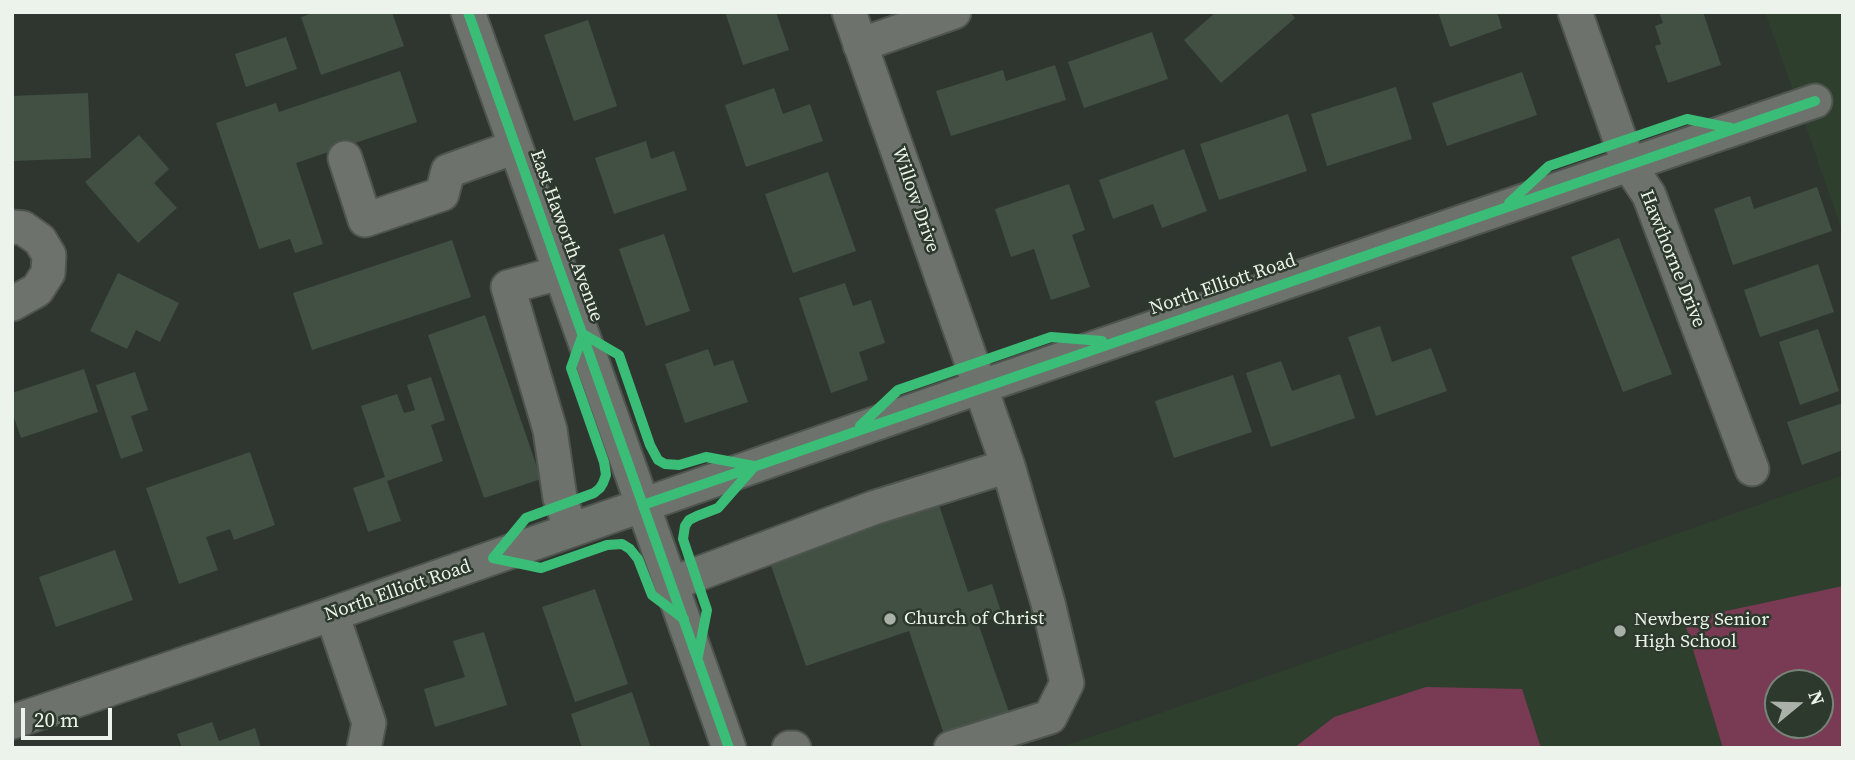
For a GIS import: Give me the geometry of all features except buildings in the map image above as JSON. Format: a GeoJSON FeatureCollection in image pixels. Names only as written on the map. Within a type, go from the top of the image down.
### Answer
{"type":"FeatureCollection","features":[{"type":"Feature","properties":{"kind":"street","name":"East Haworth Avenue"},"geometry":{"type":"LineString","coordinates":[[468,12],[729,748]]}},
{"type":"Feature","properties":{"kind":"street","name":"Willow Drive"},"geometry":{"type":"LineString","coordinates":[[849,12],[1008,466],[1068,683],[1051,717],[951,748]]}},
{"type":"Feature","properties":{"kind":"street"},"geometry":{"type":"LineString","coordinates":[[860,45],[954,12]]}},
{"type":"Feature","properties":{"kind":"street","name":"Hawthorne Drive"},"geometry":{"type":"LineString","coordinates":[[1575,12],[1629,165],[1649,195],[1752,469]]}},
{"type":"Feature","properties":{"kind":"street","name":"North Elliott Road"},"geometry":{"type":"LineString","coordinates":[[12,722],[1815,101]]}},
{"type":"Feature","properties":{"kind":"street"},"geometry":{"type":"LineString","coordinates":[[345,158],[365,219],[442,194],[449,171],[516,146]]}},
{"type":"Feature","properties":{"kind":"street"},"geometry":{"type":"LineString","coordinates":[[12,228],[23,228],[40,240],[49,255],[48,273],[37,290],[12,304]]}},
{"type":"Feature","properties":{"kind":"street"},"geometry":{"type":"LineString","coordinates":[[559,273],[508,287],[550,430],[560,498],[571,530]]}},
{"type":"Feature","properties":{"kind":"street"},"geometry":{"type":"LineString","coordinates":[[671,584],[873,508],[1008,466]]}},
{"type":"Feature","properties":{"kind":"street"},"geometry":{"type":"LineString","coordinates":[[332,614],[369,723],[364,748]]}},
{"type":"Feature","properties":{"kind":"shaded area"},"geometry":{"type":"Polygon","coordinates":[[[1765,12],[1843,12],[1843,234],[1813,147],[1765,12]]]}},
{"type":"Feature","properties":{"kind":"shaded area","name":"Newberg Senior High School"},"geometry":{"type":"Polygon","coordinates":[[[1843,475],[1843,748],[1059,748],[1546,580],[1843,475]]]}},
{"type":"Feature","properties":{"kind":"shaded area"},"geometry":{"type":"Polygon","coordinates":[[[1843,586],[1843,748],[1723,748],[1684,620],[1843,586]]]}},
{"type":"Feature","properties":{"kind":"shaded area"},"geometry":{"type":"Polygon","coordinates":[[[1426,687],[1522,689],[1541,748],[1294,748],[1334,717],[1426,687]]]}},
{"type":"Feature","properties":{"kind":"cycle path"},"geometry":{"type":"LineString","coordinates":[[468,12],[729,748]]}},
{"type":"Feature","properties":{"kind":"cycle path"},"geometry":{"type":"LineString","coordinates":[[643,505],[1815,101]]}},
{"type":"Feature","properties":{"kind":"cycle path"},"geometry":{"type":"LineString","coordinates":[[1509,203],[1549,166],[1687,119],[1731,128]]}},
{"type":"Feature","properties":{"kind":"cycle path"},"geometry":{"type":"LineString","coordinates":[[684,619],[652,595],[638,559],[622,544],[607,545],[541,568],[493,558],[526,518],[594,493],[603,483],[606,475],[604,462],[571,368],[583,334],[619,355],[650,445],[658,460],[665,464],[679,465],[706,457],[754,466]]}},
{"type":"Feature","properties":{"kind":"cycle path"},"geometry":{"type":"LineString","coordinates":[[860,426],[898,390],[1051,337],[1102,341]]}},
{"type":"Feature","properties":{"kind":"cycle path"},"geometry":{"type":"LineString","coordinates":[[698,656],[707,610],[683,539],[685,526],[689,520],[718,508],[754,467]]}},
{"type":"Feature","properties":{"kind":"place","name":"Church of Christ"},"geometry":{"type":"Point","coordinates":[890,619]}},
{"type":"Feature","properties":{"kind":"place","name":"Newberg Senior High School"},"geometry":{"type":"Point","coordinates":[1620,631]}}]}
